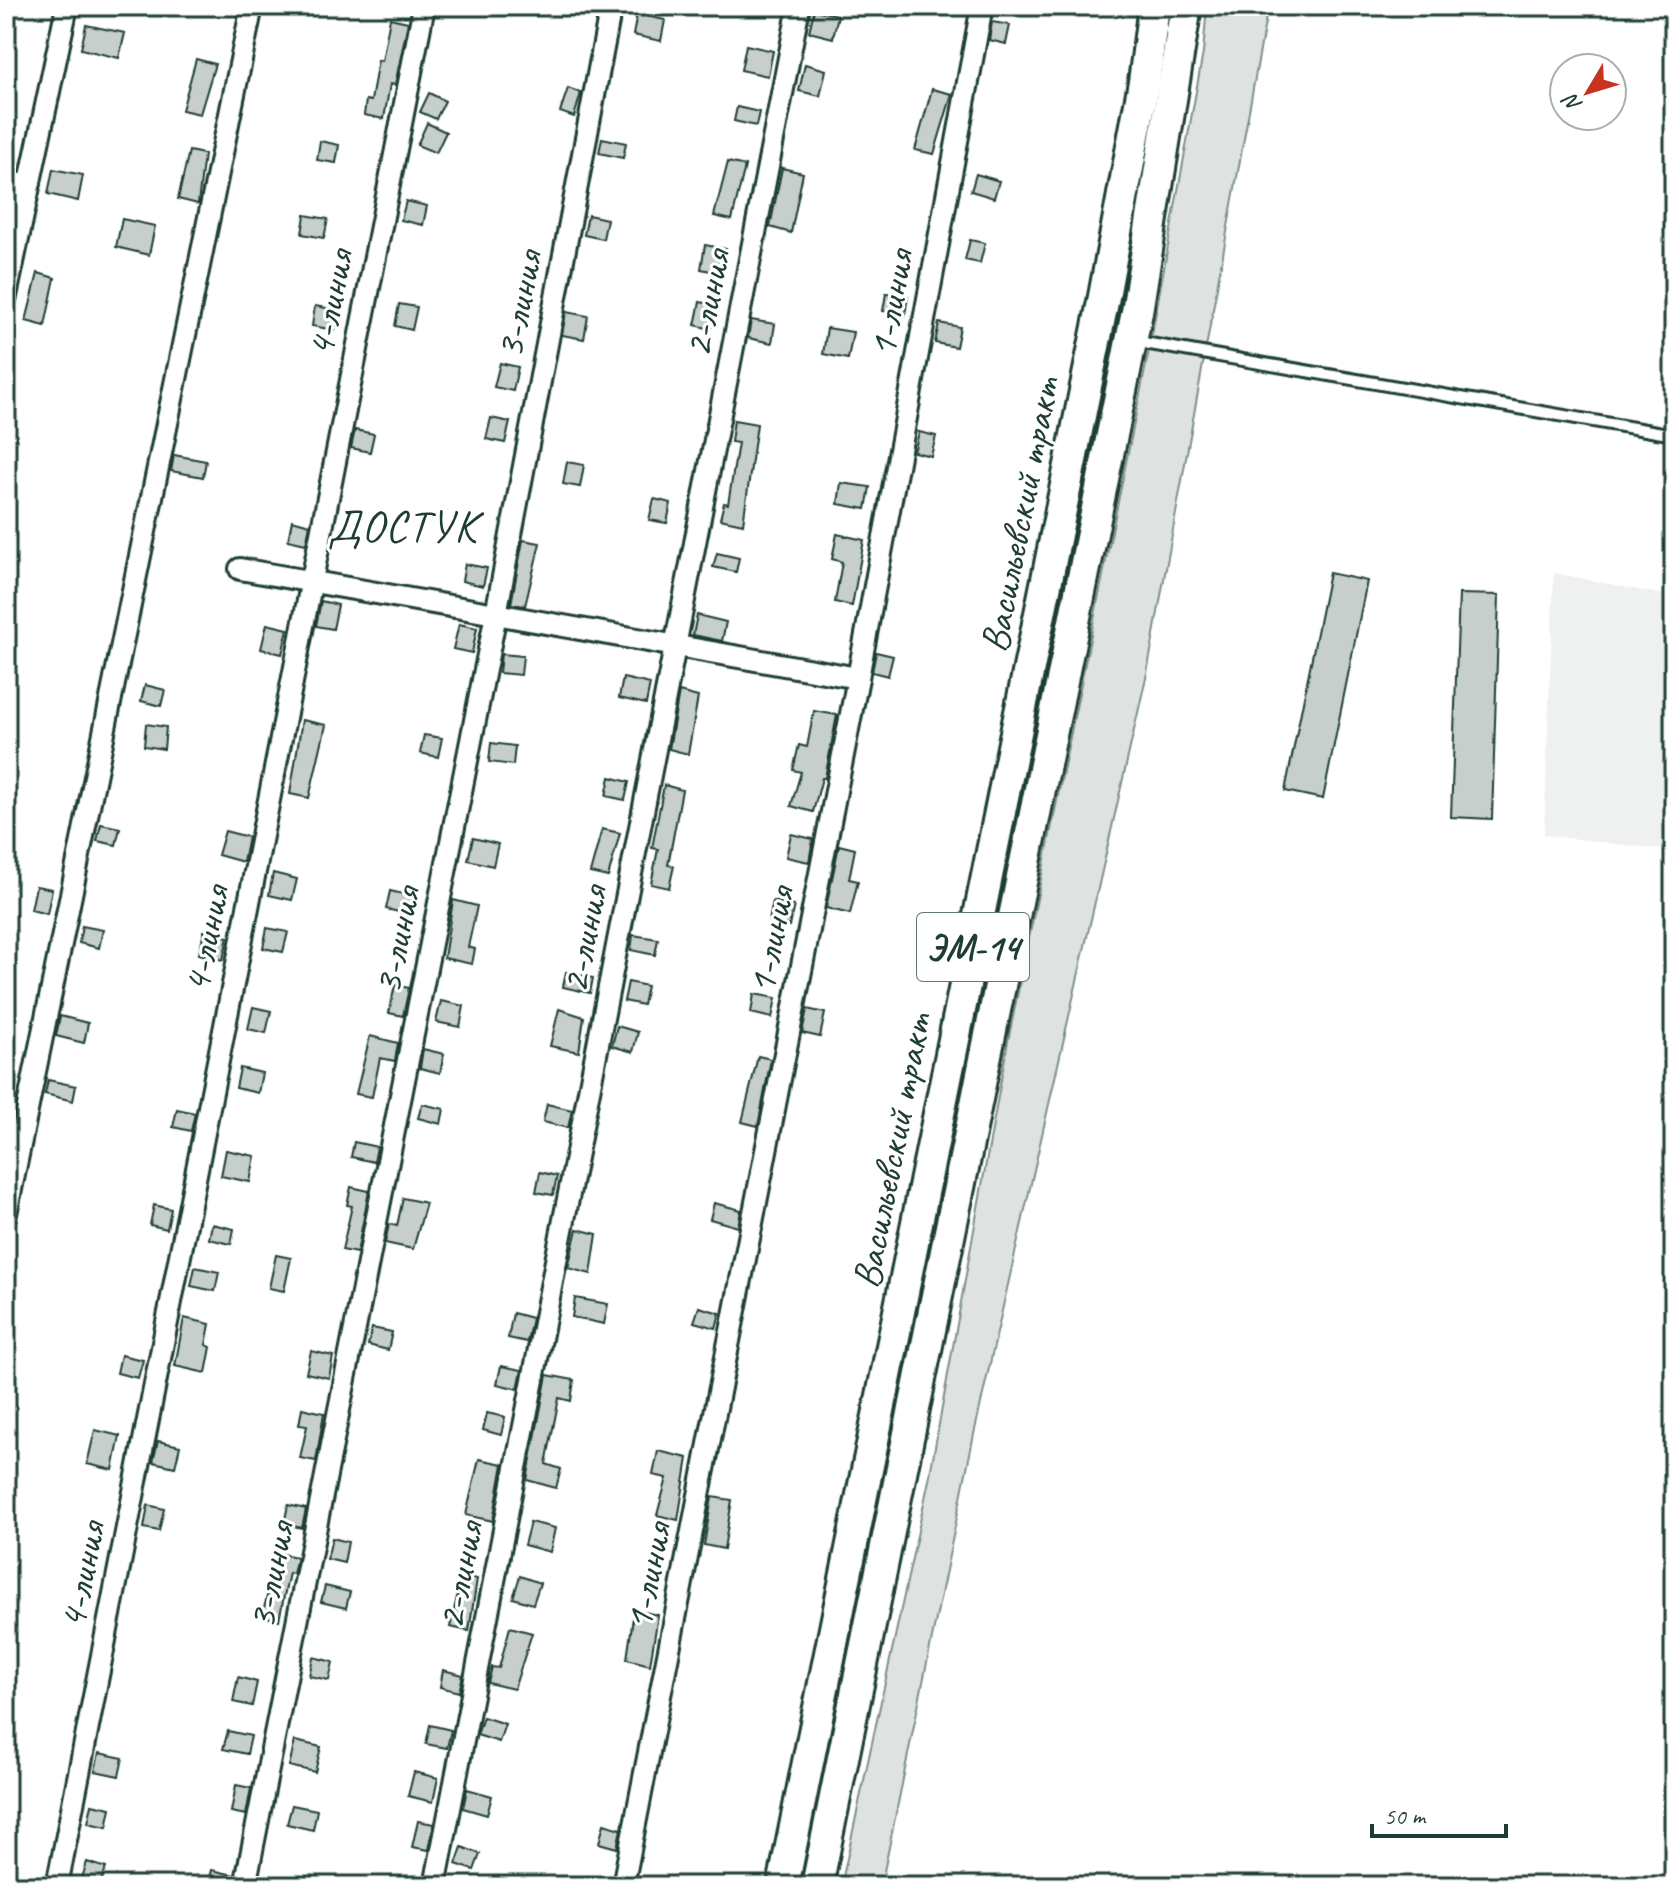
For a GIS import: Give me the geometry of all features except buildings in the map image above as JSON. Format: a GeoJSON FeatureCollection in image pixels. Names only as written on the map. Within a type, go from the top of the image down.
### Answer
{"type":"FeatureCollection","features":[{"type":"Feature","properties":{"kind":"main road","name":"Васильевский тракт"},"geometry":{"type":"LineString","coordinates":[[783,1886],[1103,302],[1144,82],[1154,6]]}},
{"type":"Feature","properties":{"kind":"main road","name":"Васильевский тракт"},"geometry":{"type":"LineString","coordinates":[[817,1886],[1131,340],[1186,6]]}},
{"type":"Feature","properties":{"kind":"street"},"geometry":{"type":"LineString","coordinates":[[6,296],[67,6]]}},
{"type":"Feature","properties":{"kind":"street"},"geometry":{"type":"LineString","coordinates":[[6,1214],[252,6]]}},
{"type":"Feature","properties":{"kind":"street","name":"4-линия"},"geometry":{"type":"LineString","coordinates":[[57,1886],[424,6]]}},
{"type":"Feature","properties":{"kind":"street","name":"3-линия"},"geometry":{"type":"LineString","coordinates":[[245,1886],[496,614],[611,6]]}},
{"type":"Feature","properties":{"kind":"street","name":"2-линия"},"geometry":{"type":"LineString","coordinates":[[435,1886],[799,6]]}},
{"type":"Feature","properties":{"kind":"street","name":"1-линия"},"geometry":{"type":"LineString","coordinates":[[623,1886],[858,678],[982,6]]}},
{"type":"Feature","properties":{"kind":"street"},"geometry":{"type":"LineString","coordinates":[[6,186],[30,183]]}},
{"type":"Feature","properties":{"kind":"street"},"geometry":{"type":"LineString","coordinates":[[240,569],[858,678]]}},
{"type":"Feature","properties":{"kind":"lane"},"geometry":{"type":"LineString","coordinates":[[1131,340],[1674,435]]}},
{"type":"Feature","properties":{"kind":"shaded area"},"geometry":{"type":"Polygon","coordinates":[[[1207,6],[1268,6],[1147,673],[974,1434],[881,1886],[841,1886],[929,1480],[1008,1041],[1150,345],[1203,53],[1207,6]]]}},
{"type":"Feature","properties":{"kind":"shaded area"},"geometry":{"type":"Polygon","coordinates":[[[1554,573],[1674,597],[1674,851],[1544,835],[1554,573]]]}},
{"type":"Feature","properties":{"kind":"district","name":"ДОСТУК"},"geometry":{"type":"Point","coordinates":[403,526]}}]}
